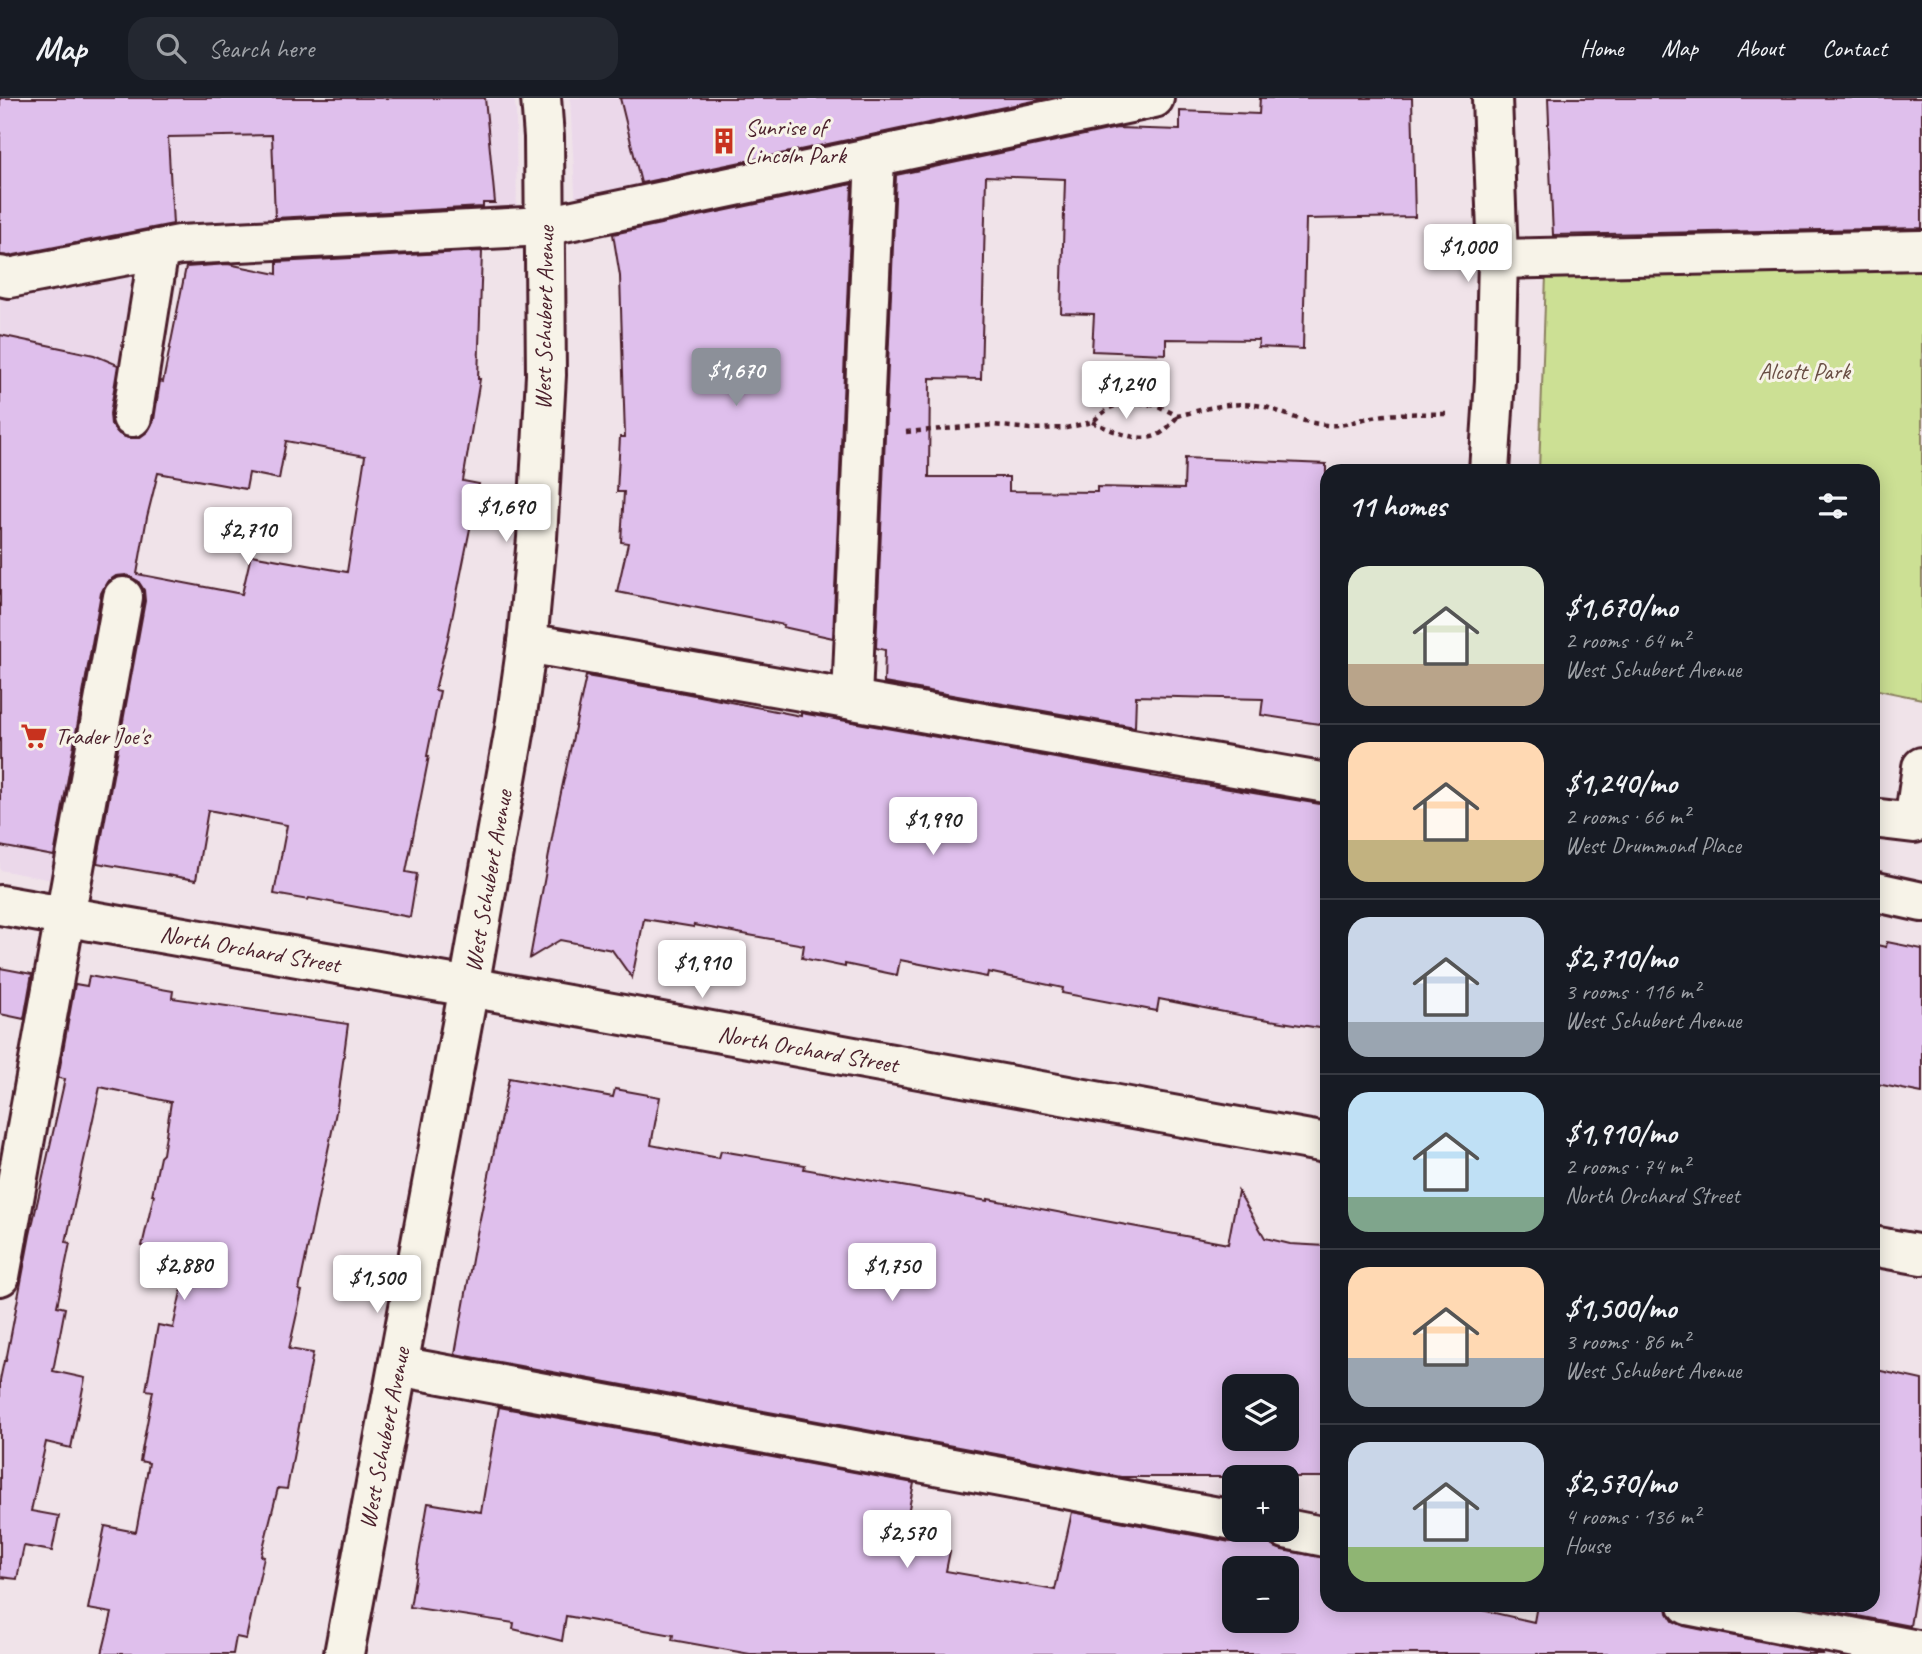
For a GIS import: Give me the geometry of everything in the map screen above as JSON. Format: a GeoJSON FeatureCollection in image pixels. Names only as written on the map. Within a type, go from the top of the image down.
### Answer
{"type":"FeatureCollection","features":[{"type":"Feature","properties":{"kind":"street","name":"West Schubert Avenue"},"geometry":{"type":"LineString","coordinates":[[344,1654],[469,987],[527,643],[537,538],[546,375],[544,137],[541,98]]}},
{"type":"Feature","properties":{"kind":"street"},"geometry":{"type":"LineString","coordinates":[[0,276],[9,278],[180,245],[545,226],[1154,98]]}},
{"type":"Feature","properties":{"kind":"street"},"geometry":{"type":"LineString","coordinates":[[1489,464],[1498,259],[1492,98]]}},
{"type":"Feature","properties":{"kind":"street"},"geometry":{"type":"LineString","coordinates":[[852,699],[875,157]]}},
{"type":"Feature","properties":{"kind":"street"},"geometry":{"type":"LineString","coordinates":[[132,418],[159,249]]}},
{"type":"Feature","properties":{"kind":"street"},"geometry":{"type":"LineString","coordinates":[[1498,259],[1922,250]]}},
{"type":"Feature","properties":{"kind":"street"},"geometry":{"type":"LineString","coordinates":[[0,1276],[123,597]]}},
{"type":"Feature","properties":{"kind":"street"},"geometry":{"type":"LineString","coordinates":[[527,643],[1320,782]]}},
{"type":"Feature","properties":{"kind":"street"},"geometry":{"type":"LineString","coordinates":[[1880,819],[1914,823],[1922,767]]}},
{"type":"Feature","properties":{"kind":"street"},"geometry":{"type":"LineString","coordinates":[[1880,893],[1922,902]]}},
{"type":"Feature","properties":{"kind":"street","name":"North Orchard Street"},"geometry":{"type":"LineString","coordinates":[[0,905],[469,987],[1320,1142]]}},
{"type":"Feature","properties":{"kind":"street"},"geometry":{"type":"LineString","coordinates":[[1880,1247],[1922,1255]]}},
{"type":"Feature","properties":{"kind":"street"},"geometry":{"type":"LineString","coordinates":[[398,1366],[1222,1518]]}},
{"type":"Feature","properties":{"kind":"street"},"geometry":{"type":"LineString","coordinates":[[1299,1532],[1320,1535]]}},
{"type":"Feature","properties":{"kind":"street"},"geometry":{"type":"LineString","coordinates":[[1724,1612],[1922,1651]]}},
{"type":"Feature","properties":{"kind":"path"},"geometry":{"type":"LineString","coordinates":[[863,432],[917,432],[993,425],[1030,429],[1066,428],[1092,422],[1109,408],[1140,402],[1158,406],[1178,416]]}},
{"type":"Feature","properties":{"kind":"path"},"geometry":{"type":"LineString","coordinates":[[1092,422],[1132,436],[1153,437],[1166,429],[1178,416],[1199,410],[1248,404],[1306,422],[1328,425],[1350,424],[1374,417],[1451,414]]}},
{"type":"Feature","properties":{"kind":"shaded area"},"geometry":{"type":"Polygon","coordinates":[[[0,98],[514,98],[516,110],[517,234],[150,254],[87,578],[117,585],[62,882],[0,870],[0,98]]]}},
{"type":"Feature","properties":{"kind":"shaded area"},"geometry":{"type":"Polygon","coordinates":[[[570,98],[1187,98],[577,229],[570,98]]]}},
{"type":"Feature","properties":{"kind":"green space","name":"Alcott Park"},"geometry":{"type":"Polygon","coordinates":[[[1922,269],[1922,699],[1880,690],[1880,464],[1539,464],[1546,275],[1922,269]]]}},
{"type":"Feature","properties":{"kind":"building"},"geometry":{"type":"Polygon","coordinates":[[[0,98],[485,98],[495,203],[483,203],[483,207],[275,218],[272,135],[168,137],[173,224],[9,256],[0,255],[0,98]]]}},
{"type":"Feature","properties":{"kind":"building","name":"Sunrise of Lincoln Park"},"geometry":{"type":"Polygon","coordinates":[[[620,98],[1048,98],[641,183],[620,98]]]}},
{"type":"Feature","properties":{"kind":"building"},"geometry":{"type":"Polygon","coordinates":[[[1260,98],[1412,98],[1415,217],[1306,219],[1303,349],[1258,347],[1259,340],[1166,339],[1166,354],[1092,351],[1094,314],[1061,313],[1065,179],[986,176],[981,379],[930,378],[929,477],[1009,477],[1009,491],[1097,492],[1097,487],[1184,489],[1185,458],[1326,464],[1320,464],[1320,724],[1261,715],[1263,699],[1136,696],[1135,727],[884,683],[885,650],[876,648],[896,175],[1117,128],[1180,130],[1180,111],[1259,114],[1260,98]]]}},
{"type":"Feature","properties":{"kind":"building"},"geometry":{"type":"Polygon","coordinates":[[[1548,98],[1922,98],[1922,228],[1553,235],[1548,98]]]}},
{"type":"Feature","properties":{"kind":"building"},"geometry":{"type":"Polygon","coordinates":[[[852,184],[833,638],[783,627],[784,625],[617,592],[628,543],[621,542],[624,492],[617,492],[620,437],[625,437],[620,276],[613,234],[852,184]]]}},
{"type":"Feature","properties":{"kind":"building"},"geometry":{"type":"Polygon","coordinates":[[[482,251],[480,379],[463,481],[479,484],[435,690],[440,691],[406,872],[417,874],[410,917],[274,894],[287,825],[208,810],[196,880],[97,863],[145,601],[144,590],[138,581],[126,575],[116,576],[107,582],[101,593],[54,856],[0,846],[0,335],[94,355],[118,365],[110,414],[111,424],[119,434],[128,438],[139,438],[148,431],[154,420],[160,381],[163,382],[186,267],[228,264],[277,274],[277,262],[482,251]],[[286,441],[279,479],[249,473],[246,489],[158,473],[137,574],[242,594],[251,555],[347,572],[365,456],[286,441]]]}},
{"type":"Feature","properties":{"kind":"building"},"geometry":{"type":"Polygon","coordinates":[[[586,676],[801,716],[801,713],[1320,804],[1320,1028],[1159,999],[1157,1011],[1062,993],[1063,988],[988,972],[987,977],[900,960],[897,975],[845,964],[845,967],[802,958],[804,945],[644,919],[632,978],[612,950],[560,940],[530,958],[556,816],[586,676]]]}},
{"type":"Feature","properties":{"kind":"building"},"geometry":{"type":"Polygon","coordinates":[[[1887,942],[1922,949],[1922,1093],[1880,1085],[1880,946],[1886,947],[1887,942]]]}},
{"type":"Feature","properties":{"kind":"building"},"geometry":{"type":"Polygon","coordinates":[[[0,968],[32,974],[24,1019],[0,1014],[0,968]]]}},
{"type":"Feature","properties":{"kind":"building"},"geometry":{"type":"Polygon","coordinates":[[[89,976],[173,991],[172,998],[348,1024],[337,1107],[289,1349],[313,1353],[287,1489],[278,1488],[261,1556],[264,1557],[246,1639],[236,1637],[233,1654],[102,1654],[112,1613],[88,1609],[105,1526],[136,1532],[149,1463],[140,1461],[153,1391],[146,1390],[158,1325],[173,1328],[189,1255],[142,1246],[160,1157],[163,1154],[171,1102],[100,1087],[66,1242],[70,1243],[57,1306],[65,1308],[53,1371],[85,1378],[71,1448],[46,1442],[31,1511],[59,1516],[52,1551],[24,1546],[17,1579],[0,1577],[0,1380],[65,1079],[58,1078],[75,984],[87,986],[89,976]]]}},
{"type":"Feature","properties":{"kind":"building"},"geometry":{"type":"Polygon","coordinates":[[[509,1078],[613,1097],[615,1089],[660,1097],[651,1145],[719,1158],[721,1151],[805,1165],[804,1169],[988,1199],[1228,1244],[1238,1191],[1265,1238],[1290,1244],[1320,1246],[1320,1477],[1299,1477],[1299,1465],[1222,1465],[1222,1477],[1121,1477],[455,1354],[509,1078]]]}},
{"type":"Feature","properties":{"kind":"building"},"geometry":{"type":"Polygon","coordinates":[[[1880,1371],[1922,1380],[1922,1555],[1910,1626],[1837,1612],[1880,1612],[1880,1371]]]}},
{"type":"Feature","properties":{"kind":"building"},"geometry":{"type":"Polygon","coordinates":[[[499,1407],[914,1483],[902,1544],[950,1551],[946,1571],[1055,1590],[1072,1512],[1222,1542],[1269,1542],[1282,1550],[1320,1557],[1320,1612],[1490,1612],[1534,1622],[1536,1612],[1668,1612],[1673,1621],[1684,1626],[1824,1654],[750,1654],[672,1640],[673,1635],[566,1616],[562,1641],[513,1629],[514,1623],[410,1607],[428,1503],[481,1512],[499,1407]]]}},
{"type":"Feature","properties":{"kind":"place","name":"Sunrise of Lincoln Park"},"geometry":{"type":"Point","coordinates":[724,141]}},
{"type":"Feature","properties":{"kind":"place","name":"Trader Joe's"},"geometry":{"type":"Point","coordinates":[34,736]}}]}
